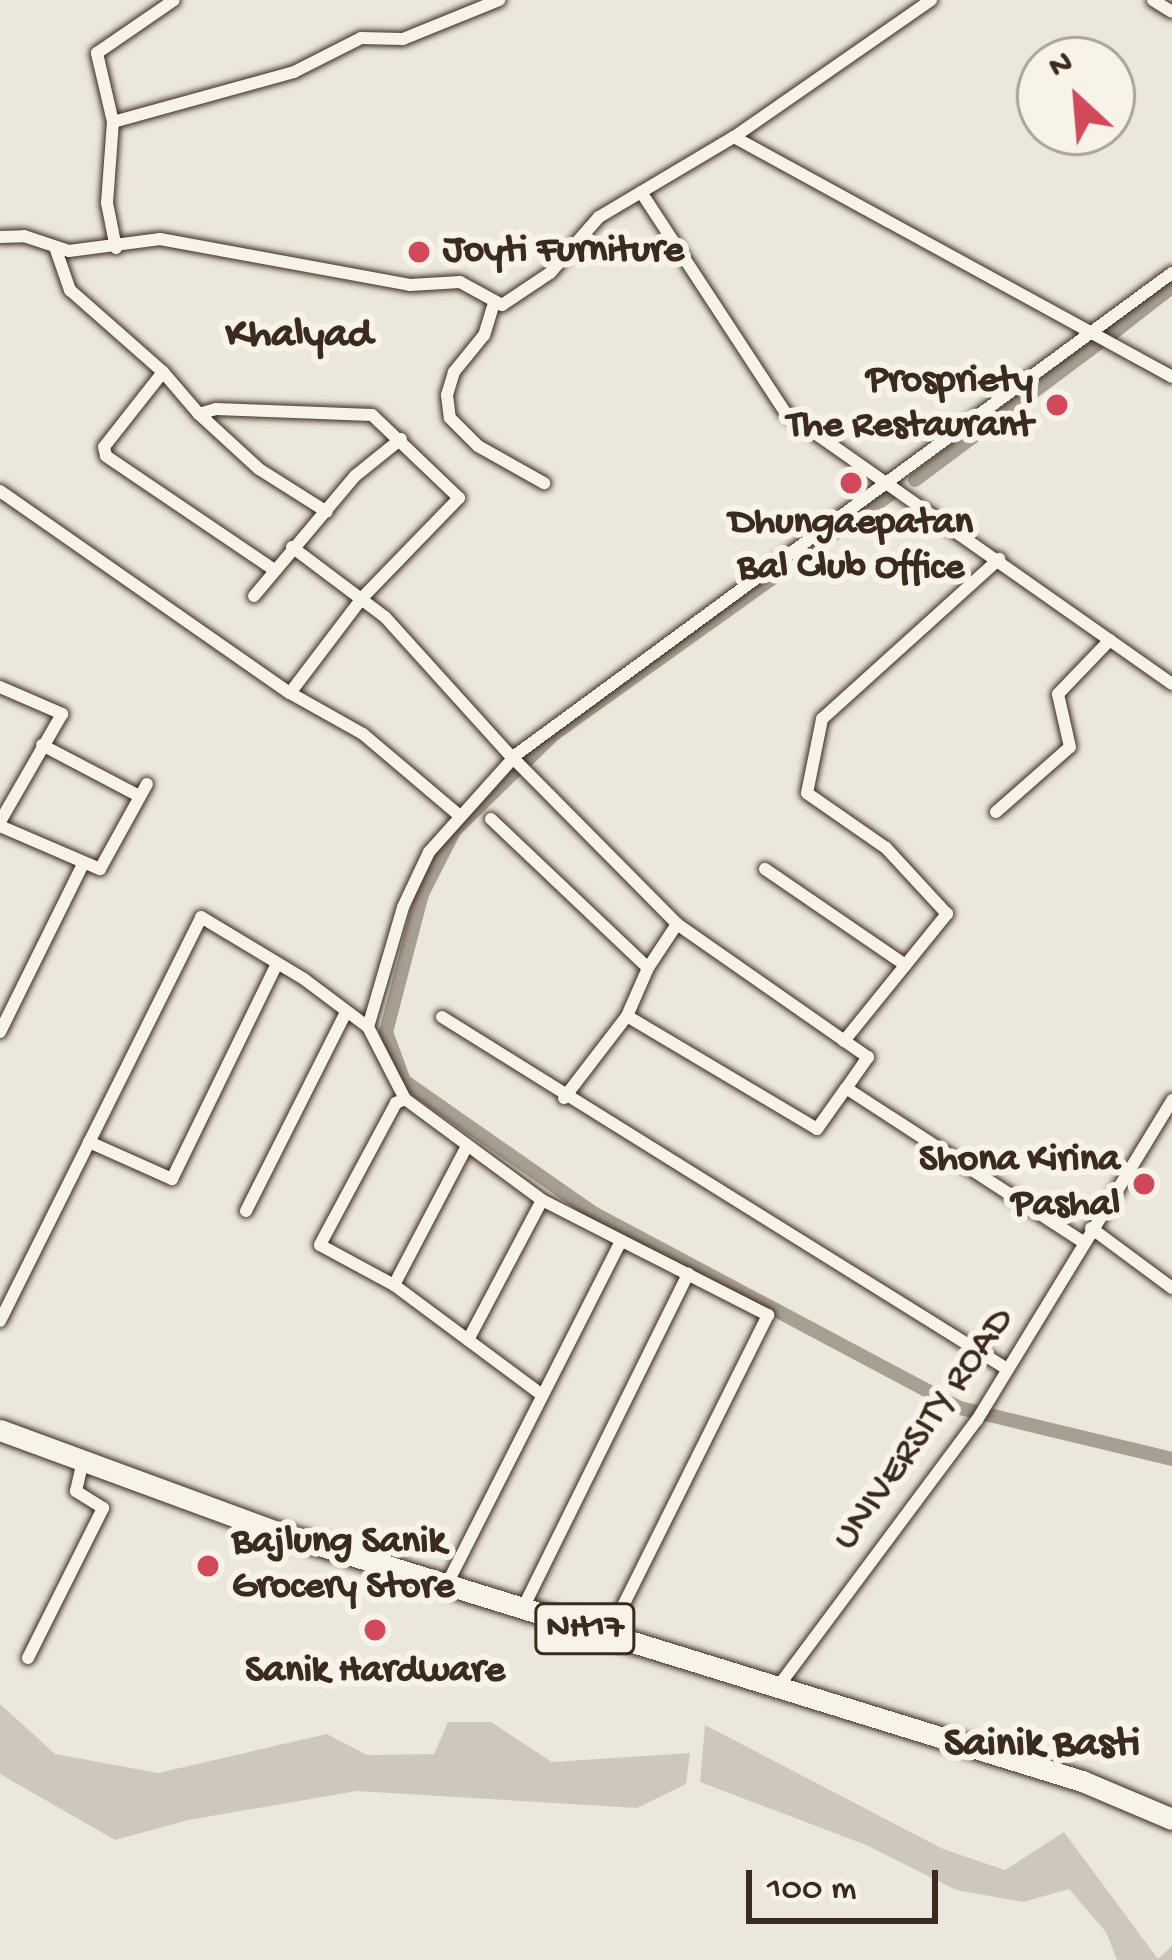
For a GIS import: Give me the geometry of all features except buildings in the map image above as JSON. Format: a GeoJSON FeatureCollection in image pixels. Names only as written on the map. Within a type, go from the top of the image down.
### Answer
{"type":"FeatureCollection","features":[{"type":"Feature","properties":{"kind":"highway","name":"NH17"},"geometry":{"type":"LineString","coordinates":[[0,1430],[278,1532],[1082,1781],[1172,1819]]}},
{"type":"Feature","properties":{"kind":"street"},"geometry":{"type":"LineString","coordinates":[[109,249],[113,122],[97,53],[174,0]]}},
{"type":"Feature","properties":{"kind":"street"},"geometry":{"type":"LineString","coordinates":[[113,122],[294,72],[361,38],[403,39],[499,0]]}},
{"type":"Feature","properties":{"kind":"street"},"geometry":{"type":"LineString","coordinates":[[494,303],[517,299],[550,273],[599,217],[734,137],[931,0]]}},
{"type":"Feature","properties":{"kind":"street"},"geometry":{"type":"LineString","coordinates":[[1153,0],[1172,12]]}},
{"type":"Feature","properties":{"kind":"street"},"geometry":{"type":"LineString","coordinates":[[734,137],[1172,377]]}},
{"type":"Feature","properties":{"kind":"street"},"geometry":{"type":"LineString","coordinates":[[641,192],[785,412],[1172,684]]}},
{"type":"Feature","properties":{"kind":"street"},"geometry":{"type":"LineString","coordinates":[[0,237],[24,236],[55,247],[109,249],[160,239],[410,285],[460,283],[484,292],[494,303]]}},
{"type":"Feature","properties":{"kind":"street"},"geometry":{"type":"LineString","coordinates":[[55,247],[70,290],[163,372],[259,469],[327,512]]}},
{"type":"Feature","properties":{"kind":"street"},"geometry":{"type":"LineString","coordinates":[[368,1027],[404,907],[429,852],[513,758],[568,711],[1172,273]]}},
{"type":"Feature","properties":{"kind":"street"},"geometry":{"type":"LineString","coordinates":[[494,303],[484,335],[454,372],[447,394],[450,418],[478,446],[544,483]]}},
{"type":"Feature","properties":{"kind":"street"},"geometry":{"type":"LineString","coordinates":[[163,372],[104,447],[106,457],[273,569]]}},
{"type":"Feature","properties":{"kind":"street"},"geometry":{"type":"LineString","coordinates":[[200,414],[216,409],[372,416],[459,498],[363,597],[290,693]]}},
{"type":"Feature","properties":{"kind":"street"},"geometry":{"type":"LineString","coordinates":[[254,596],[356,476],[401,440]]}},
{"type":"Feature","properties":{"kind":"street"},"geometry":{"type":"LineString","coordinates":[[0,490],[290,693],[363,734],[459,815]]}},
{"type":"Feature","properties":{"kind":"street"},"geometry":{"type":"LineString","coordinates":[[292,547],[363,597],[677,924],[868,1057],[818,1129],[627,1016]]}},
{"type":"Feature","properties":{"kind":"street"},"geometry":{"type":"LineString","coordinates":[[844,1041],[947,914],[886,848],[807,793],[822,719],[999,559]]}},
{"type":"Feature","properties":{"kind":"street"},"geometry":{"type":"LineString","coordinates":[[995,812],[1070,747],[1058,694],[1110,640]]}},
{"type":"Feature","properties":{"kind":"street"},"geometry":{"type":"LineString","coordinates":[[0,687],[62,714],[42,745],[0,824],[100,869],[143,790],[42,745]]}},
{"type":"Feature","properties":{"kind":"street"},"geometry":{"type":"LineString","coordinates":[[491,819],[647,968]]}},
{"type":"Feature","properties":{"kind":"street"},"geometry":{"type":"LineString","coordinates":[[0,1032],[83,864]]}},
{"type":"Feature","properties":{"kind":"street"},"geometry":{"type":"LineString","coordinates":[[765,869],[905,965]]}},
{"type":"Feature","properties":{"kind":"street"},"geometry":{"type":"LineString","coordinates":[[0,1321],[201,917],[368,1027],[405,1099],[542,1200],[768,1315],[608,1636]]}},
{"type":"Feature","properties":{"kind":"street"},"geometry":{"type":"LineString","coordinates":[[564,1098],[627,1016],[647,968],[677,924]]}},
{"type":"Feature","properties":{"kind":"street"},"geometry":{"type":"LineString","coordinates":[[89,1142],[172,1179],[277,964]]}},
{"type":"Feature","properties":{"kind":"street"},"geometry":{"type":"LineString","coordinates":[[246,1211],[345,1014]]}},
{"type":"Feature","properties":{"kind":"street"},"geometry":{"type":"LineString","coordinates":[[442,1017],[564,1098],[1007,1369]]}},
{"type":"Feature","properties":{"kind":"street"},"geometry":{"type":"LineString","coordinates":[[846,1088],[1083,1242]]}},
{"type":"Feature","properties":{"kind":"street"},"geometry":{"type":"LineString","coordinates":[[405,1099],[396,1103],[320,1245],[394,1286],[541,1394]]}},
{"type":"Feature","properties":{"kind":"street","name":"UNIVERSITY ROAD"},"geometry":{"type":"LineString","coordinates":[[777,1688],[977,1420],[1172,1100]]}},
{"type":"Feature","properties":{"kind":"street"},"geometry":{"type":"LineString","coordinates":[[394,1286],[467,1146]]}},
{"type":"Feature","properties":{"kind":"street"},"geometry":{"type":"LineString","coordinates":[[468,1340],[542,1200]]}},
{"type":"Feature","properties":{"kind":"street"},"geometry":{"type":"LineString","coordinates":[[1091,1228],[1168,1285],[1172,1268]]}},
{"type":"Feature","properties":{"kind":"street"},"geometry":{"type":"LineString","coordinates":[[447,1584],[621,1241]]}},
{"type":"Feature","properties":{"kind":"street"},"geometry":{"type":"LineString","coordinates":[[523,1608],[688,1274]]}},
{"type":"Feature","properties":{"kind":"street"},"geometry":{"type":"LineString","coordinates":[[28,1658],[103,1508],[76,1492],[83,1461]]}},
{"type":"Feature","properties":{"kind":"shaded area"},"geometry":{"type":"Polygon","coordinates":[[[0,1704],[55,1754],[158,1773],[327,1734],[367,1755],[434,1754],[448,1722],[491,1722],[552,1762],[690,1753],[686,1784],[637,1808],[357,1791],[188,1820],[115,1840],[0,1774],[0,1704]]]}},
{"type":"Feature","properties":{"kind":"shaded area"},"geometry":{"type":"Polygon","coordinates":[[[705,1725],[943,1849],[1005,1870],[1064,1832],[1158,1959],[1172,1946],[1172,1960],[1117,1960],[1106,1932],[1069,1889],[1023,1902],[956,1890],[866,1845],[700,1782],[705,1725]]]}},
{"type":"Feature","properties":{"kind":"waterway"},"geometry":{"type":"LineString","coordinates":[[1109,336],[1172,287]]}},
{"type":"Feature","properties":{"kind":"waterway"},"geometry":{"type":"LineString","coordinates":[[915,480],[1099,343]]}},
{"type":"Feature","properties":{"kind":"waterway"},"geometry":{"type":"LineString","coordinates":[[524,763],[554,734],[893,492]]}},
{"type":"Feature","properties":{"kind":"waterway"},"geometry":{"type":"LineString","coordinates":[[515,771],[454,831],[422,894],[386,1032],[404,1081],[595,1214],[960,1408],[1172,1459]]}},
{"type":"Feature","properties":{"kind":"place","name":"Joyti Furniture"},"geometry":{"type":"Point","coordinates":[419,252]}},
{"type":"Feature","properties":{"kind":"place","name":"Prospriety The Restaurant"},"geometry":{"type":"Point","coordinates":[1057,405]}},
{"type":"Feature","properties":{"kind":"place","name":"Dhungaepatan Bal Club Office"},"geometry":{"type":"Point","coordinates":[851,483]}},
{"type":"Feature","properties":{"kind":"place","name":"Shona Kirina Pashal"},"geometry":{"type":"Point","coordinates":[1144,1184]}},
{"type":"Feature","properties":{"kind":"place","name":"Bajlung Sanik Grocery Store"},"geometry":{"type":"Point","coordinates":[208,1566]}},
{"type":"Feature","properties":{"kind":"place","name":"Sanik Hardware"},"geometry":{"type":"Point","coordinates":[375,1630]}},
{"type":"Feature","properties":{"kind":"district","name":"Khalyad"},"geometry":{"type":"Point","coordinates":[299,337]}},
{"type":"Feature","properties":{"kind":"district","name":"Sainik Basti"},"geometry":{"type":"Point","coordinates":[1042,1746]}}]}
